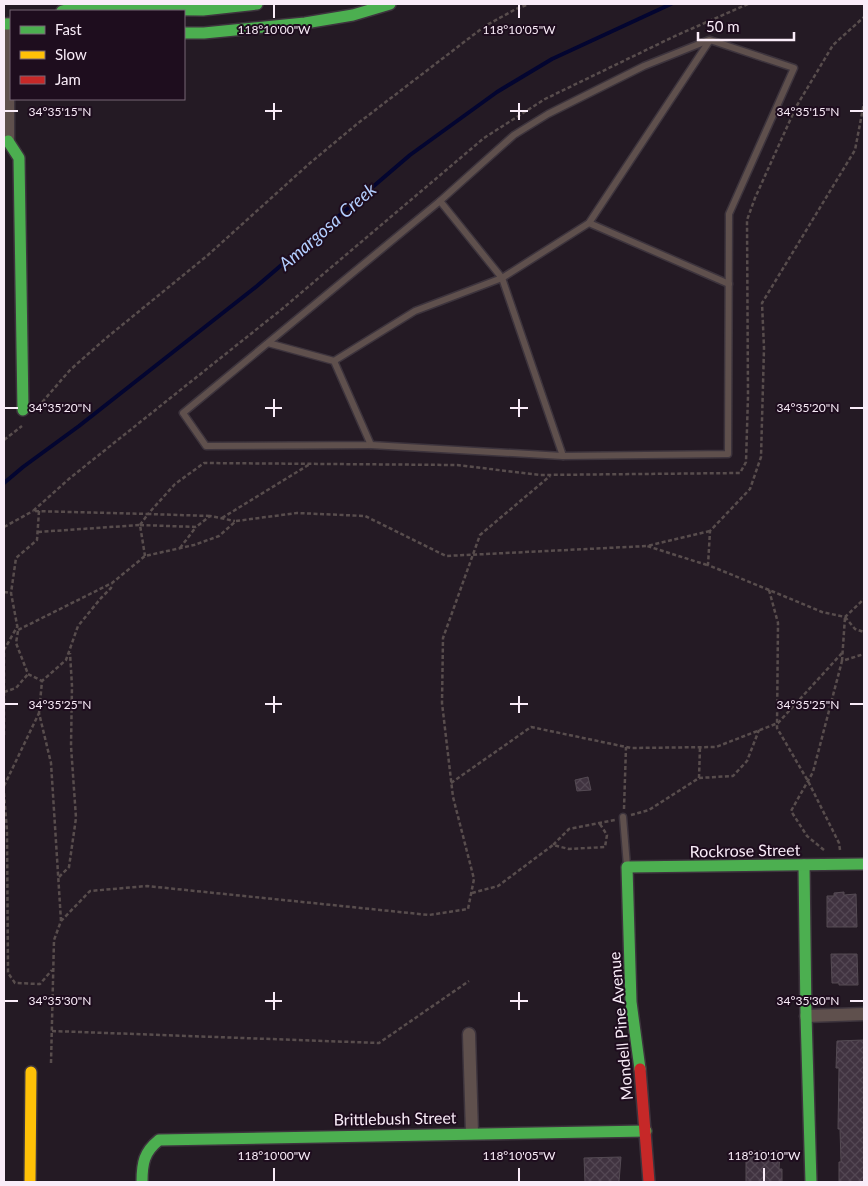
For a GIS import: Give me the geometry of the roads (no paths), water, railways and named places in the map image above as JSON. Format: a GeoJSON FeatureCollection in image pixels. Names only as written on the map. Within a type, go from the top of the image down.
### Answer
{"type":"FeatureCollection","features":[{"type":"Feature","properties":{"kind":"street"},"geometry":{"type":"LineString","coordinates":[[66,10],[203,10],[257,4]]}},
{"type":"Feature","properties":{"kind":"street"},"geometry":{"type":"LineString","coordinates":[[185,33],[204,33],[305,23],[353,15],[390,4]]}},
{"type":"Feature","properties":{"kind":"street"},"geometry":{"type":"LineString","coordinates":[[9,24],[6,141],[19,158],[23,410]]}},
{"type":"Feature","properties":{"kind":"street","name":"Rockrose Street"},"geometry":{"type":"LineString","coordinates":[[627,867],[864,864]]}},
{"type":"Feature","properties":{"kind":"street"},"geometry":{"type":"LineString","coordinates":[[804,865],[811,1182]]}},
{"type":"Feature","properties":{"kind":"street","name":"Mondell Pine Avenue"},"geometry":{"type":"LineString","coordinates":[[627,867],[631,1002],[646,1131],[649,1182]]}},
{"type":"Feature","properties":{"kind":"street"},"geometry":{"type":"LineString","coordinates":[[806,1016],[864,1014]]}},
{"type":"Feature","properties":{"kind":"street"},"geometry":{"type":"LineString","coordinates":[[470,1034],[472,1133]]}},
{"type":"Feature","properties":{"kind":"street"},"geometry":{"type":"LineString","coordinates":[[30,1182],[31,1072]]}},
{"type":"Feature","properties":{"kind":"street","name":"Brittlebush Street"},"geometry":{"type":"LineString","coordinates":[[142,1182],[142,1162],[147,1149],[159,1140],[646,1131]]}},
{"type":"Feature","properties":{"kind":"lane"},"geometry":{"type":"LineString","coordinates":[[268,343],[334,360],[416,311],[502,278],[589,223],[710,40]]}},
{"type":"Feature","properties":{"kind":"lane"},"geometry":{"type":"LineString","coordinates":[[710,40],[794,68],[729,214],[728,454],[563,456],[371,445],[206,446],[183,413],[440,201],[514,135],[548,114],[644,66],[710,40]]}},
{"type":"Feature","properties":{"kind":"lane"},"geometry":{"type":"LineString","coordinates":[[440,201],[502,278],[563,456]]}},
{"type":"Feature","properties":{"kind":"lane"},"geometry":{"type":"LineString","coordinates":[[589,223],[729,284]]}},
{"type":"Feature","properties":{"kind":"lane"},"geometry":{"type":"LineString","coordinates":[[334,360],[371,445]]}},
{"type":"Feature","properties":{"kind":"lane"},"geometry":{"type":"LineString","coordinates":[[624,817],[627,867]]}},
{"type":"Feature","properties":{"kind":"waterway","name":"Amargosa Creek"},"geometry":{"type":"LineString","coordinates":[[4,483],[257,286],[410,155],[497,92],[552,59],[671,4]]}}]}
